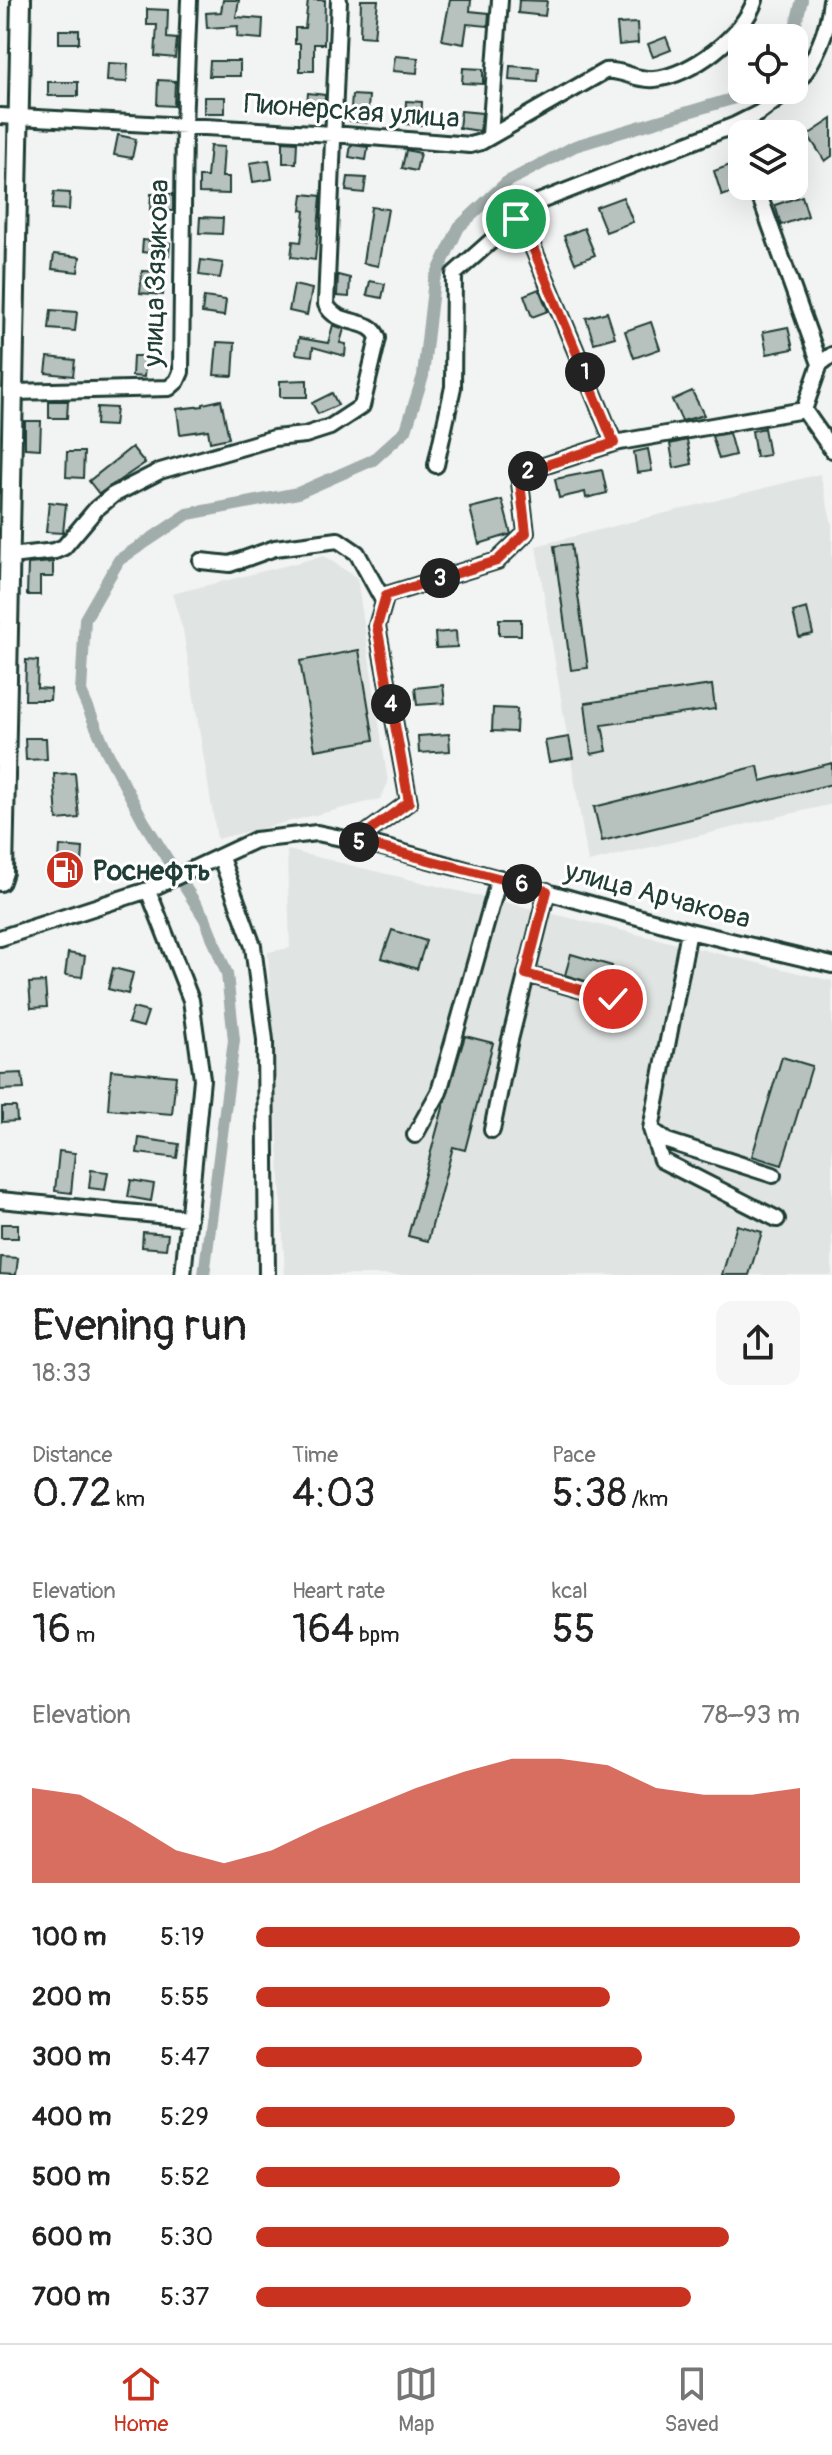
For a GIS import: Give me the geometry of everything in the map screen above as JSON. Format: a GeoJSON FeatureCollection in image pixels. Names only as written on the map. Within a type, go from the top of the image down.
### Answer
{"type":"FeatureCollection","features":[{"type":"Feature","properties":{"kind":"main road"},"geometry":{"type":"LineString","coordinates":[[0,881],[3,872],[14,392],[8,362],[20,116],[21,0]]}},
{"type":"Feature","properties":{"kind":"street","name":"улица Зязикова"},"geometry":{"type":"LineString","coordinates":[[14,392],[169,388],[177,381],[181,372],[189,0]]}},
{"type":"Feature","properties":{"kind":"street"},"geometry":{"type":"LineString","coordinates":[[10,556],[55,551],[64,547],[96,509],[113,495],[160,471],[274,438],[305,435],[330,427],[362,406],[378,338],[376,332],[338,318],[330,313],[326,304],[339,0]]}},
{"type":"Feature","properties":{"kind":"street"},"geometry":{"type":"LineString","coordinates":[[490,135],[500,0]]}},
{"type":"Feature","properties":{"kind":"street"},"geometry":{"type":"LineString","coordinates":[[808,67],[830,30],[831,0]]}},
{"type":"Feature","properties":{"kind":"street","name":"Пионерская улица"},"geometry":{"type":"LineString","coordinates":[[0,116],[333,134],[470,145],[481,142],[605,71],[613,70],[652,80],[685,68],[721,47],[739,31],[753,6]]}},
{"type":"Feature","properties":{"kind":"street"},"geometry":{"type":"LineString","coordinates":[[745,120],[771,104]]}},
{"type":"Feature","properties":{"kind":"street"},"geometry":{"type":"LineString","coordinates":[[436,465],[453,387],[454,274],[533,204],[728,128]]}},
{"type":"Feature","properties":{"kind":"street"},"geometry":{"type":"LineString","coordinates":[[762,200],[826,359],[804,410]]}},
{"type":"Feature","properties":{"kind":"street"},"geometry":{"type":"LineString","coordinates":[[516,219],[531,243],[614,443]]}},
{"type":"Feature","properties":{"kind":"street"},"geometry":{"type":"LineString","coordinates":[[356,841],[409,802],[377,626],[386,595],[497,561],[526,533],[519,474],[614,443],[804,410]]}},
{"type":"Feature","properties":{"kind":"street"},"geometry":{"type":"LineString","coordinates":[[804,410],[832,450]]}},
{"type":"Feature","properties":{"kind":"street"},"geometry":{"type":"LineString","coordinates":[[201,561],[230,564],[275,548],[338,540],[357,553],[384,602]]}},
{"type":"Feature","properties":{"kind":"street","name":"улица Арчакова"},"geometry":{"type":"LineString","coordinates":[[148,890],[255,840],[317,833],[499,878],[689,931],[832,965]]}},
{"type":"Feature","properties":{"kind":"street"},"geometry":{"type":"LineString","coordinates":[[221,858],[253,946],[265,1040],[267,1275]]}},
{"type":"Feature","properties":{"kind":"street"},"geometry":{"type":"LineString","coordinates":[[415,1135],[439,1092],[499,878]]}},
{"type":"Feature","properties":{"kind":"street"},"geometry":{"type":"LineString","coordinates":[[0,938],[148,890],[191,1000],[202,1079],[183,1275]]}},
{"type":"Feature","properties":{"kind":"street"},"geometry":{"type":"LineString","coordinates":[[492,1130],[547,891]]}},
{"type":"Feature","properties":{"kind":"street"},"geometry":{"type":"LineString","coordinates":[[689,931],[651,1129],[661,1160],[777,1219]]}},
{"type":"Feature","properties":{"kind":"street"},"geometry":{"type":"LineString","coordinates":[[526,974],[613,999]]}},
{"type":"Feature","properties":{"kind":"street"},"geometry":{"type":"LineString","coordinates":[[651,1129],[667,1141],[773,1175]]}},
{"type":"Feature","properties":{"kind":"street"},"geometry":{"type":"LineString","coordinates":[[0,1200],[189,1218]]}},
{"type":"Feature","properties":{"kind":"shaded area"},"geometry":{"type":"Polygon","coordinates":[[[820,474],[832,524],[832,804],[588,862],[536,546],[820,474]]]}},
{"type":"Feature","properties":{"kind":"shaded area"},"geometry":{"type":"Polygon","coordinates":[[[324,556],[357,578],[388,783],[380,799],[217,839],[183,630],[172,594],[324,556]]]}},
{"type":"Feature","properties":{"kind":"shaded area"},"geometry":{"type":"Polygon","coordinates":[[[287,850],[832,981],[832,1275],[285,1275],[268,952],[290,948],[287,850]]]}},
{"type":"Feature","properties":{"kind":"building"},"geometry":{"type":"Polygon","coordinates":[[[223,0],[239,0],[236,17],[263,19],[262,39],[237,37],[238,26],[207,28],[206,13],[221,12],[223,0]]]}},
{"type":"Feature","properties":{"kind":"building"},"geometry":{"type":"Polygon","coordinates":[[[308,0],[325,0],[324,44],[314,44],[314,71],[300,71],[300,44],[295,44],[295,28],[305,28],[308,0]]]}},
{"type":"Feature","properties":{"kind":"building"},"geometry":{"type":"Polygon","coordinates":[[[361,0],[378,0],[374,37],[360,36],[361,0]]]}},
{"type":"Feature","properties":{"kind":"building"},"geometry":{"type":"Polygon","coordinates":[[[450,0],[471,0],[470,11],[489,13],[488,26],[467,24],[464,44],[442,40],[450,0]]]}},
{"type":"Feature","properties":{"kind":"building"},"geometry":{"type":"Polygon","coordinates":[[[519,0],[547,1],[545,16],[518,13],[519,0]]]}},
{"type":"Feature","properties":{"kind":"building"},"geometry":{"type":"Polygon","coordinates":[[[147,9],[168,10],[167,38],[177,39],[175,58],[155,56],[157,25],[147,25],[147,9]]]}},
{"type":"Feature","properties":{"kind":"building"},"geometry":{"type":"Polygon","coordinates":[[[637,23],[638,43],[619,45],[617,24],[637,23]]]}},
{"type":"Feature","properties":{"kind":"building"},"geometry":{"type":"Polygon","coordinates":[[[59,30],[79,30],[79,43],[59,43],[59,30]]]}},
{"type":"Feature","properties":{"kind":"building"},"geometry":{"type":"Polygon","coordinates":[[[666,37],[671,50],[653,57],[648,44],[666,37]]]}},
{"type":"Feature","properties":{"kind":"building"},"geometry":{"type":"Polygon","coordinates":[[[395,56],[418,58],[417,73],[393,71],[395,56]]]}},
{"type":"Feature","properties":{"kind":"building"},"geometry":{"type":"Polygon","coordinates":[[[210,61],[240,61],[240,76],[209,76],[210,61]]]}},
{"type":"Feature","properties":{"kind":"building"},"geometry":{"type":"Polygon","coordinates":[[[108,63],[128,64],[127,82],[107,81],[108,63]]]}},
{"type":"Feature","properties":{"kind":"building"},"geometry":{"type":"Polygon","coordinates":[[[510,66],[539,68],[538,82],[509,80],[510,66]]]}},
{"type":"Feature","properties":{"kind":"building"},"geometry":{"type":"Polygon","coordinates":[[[463,68],[483,69],[483,84],[462,83],[463,68]]]}},
{"type":"Feature","properties":{"kind":"building"},"geometry":{"type":"Polygon","coordinates":[[[158,80],[175,81],[174,106],[157,105],[158,80]]]}},
{"type":"Feature","properties":{"kind":"building"},"geometry":{"type":"Polygon","coordinates":[[[48,82],[78,82],[78,96],[48,96],[48,82]]]}},
{"type":"Feature","properties":{"kind":"building"},"geometry":{"type":"Polygon","coordinates":[[[308,93],[325,95],[324,115],[306,113],[308,93]]]}},
{"type":"Feature","properties":{"kind":"building"},"geometry":{"type":"Polygon","coordinates":[[[352,95],[369,96],[367,123],[350,121],[352,95]]]}},
{"type":"Feature","properties":{"kind":"building"},"geometry":{"type":"Polygon","coordinates":[[[204,97],[225,97],[225,113],[204,113],[204,97]]]}},
{"type":"Feature","properties":{"kind":"building"},"geometry":{"type":"Polygon","coordinates":[[[406,101],[422,102],[421,125],[405,124],[406,101]]]}},
{"type":"Feature","properties":{"kind":"building"},"geometry":{"type":"Polygon","coordinates":[[[461,111],[482,113],[480,131],[459,128],[461,111]]]}},
{"type":"Feature","properties":{"kind":"building"},"geometry":{"type":"Polygon","coordinates":[[[832,119],[832,156],[825,161],[808,135],[832,119]]]}},
{"type":"Feature","properties":{"kind":"building"},"geometry":{"type":"Polygon","coordinates":[[[118,135],[136,139],[132,158],[114,155],[118,135]]]}},
{"type":"Feature","properties":{"kind":"building"},"geometry":{"type":"Polygon","coordinates":[[[283,141],[297,142],[296,163],[283,163],[283,141]]]}},
{"type":"Feature","properties":{"kind":"building"},"geometry":{"type":"Polygon","coordinates":[[[351,145],[368,147],[366,160],[349,157],[351,145]]]}},
{"type":"Feature","properties":{"kind":"building"},"geometry":{"type":"Polygon","coordinates":[[[210,146],[224,147],[222,177],[229,177],[229,194],[199,193],[199,177],[207,177],[210,146]]]}},
{"type":"Feature","properties":{"kind":"building"},"geometry":{"type":"Polygon","coordinates":[[[406,150],[420,153],[416,171],[402,168],[406,150]]]}},
{"type":"Feature","properties":{"kind":"building"},"geometry":{"type":"Polygon","coordinates":[[[269,160],[272,179],[253,182],[250,163],[269,160]]]}},
{"type":"Feature","properties":{"kind":"building"},"geometry":{"type":"Polygon","coordinates":[[[728,166],[728,194],[722,196],[714,171],[728,166]]]}},
{"type":"Feature","properties":{"kind":"building"},"geometry":{"type":"Polygon","coordinates":[[[348,177],[366,178],[364,193],[346,191],[348,177]]]}},
{"type":"Feature","properties":{"kind":"building"},"geometry":{"type":"Polygon","coordinates":[[[54,192],[70,193],[69,210],[52,209],[54,192]]]}},
{"type":"Feature","properties":{"kind":"building"},"geometry":{"type":"Polygon","coordinates":[[[151,194],[173,194],[173,211],[150,210],[151,194]]]}},
{"type":"Feature","properties":{"kind":"building"},"geometry":{"type":"Polygon","coordinates":[[[303,194],[321,196],[315,260],[291,257],[293,241],[301,242],[305,211],[301,210],[303,194]]]}},
{"type":"Feature","properties":{"kind":"building"},"geometry":{"type":"Polygon","coordinates":[[[623,197],[633,222],[606,232],[596,207],[623,197]]]}},
{"type":"Feature","properties":{"kind":"building"},"geometry":{"type":"Polygon","coordinates":[[[803,200],[808,216],[781,225],[775,205],[803,200]]]}},
{"type":"Feature","properties":{"kind":"building"},"geometry":{"type":"Polygon","coordinates":[[[371,207],[388,209],[378,266],[363,263],[371,207]]]}},
{"type":"Feature","properties":{"kind":"building"},"geometry":{"type":"Polygon","coordinates":[[[200,217],[223,218],[222,234],[199,233],[200,217]]]}},
{"type":"Feature","properties":{"kind":"building"},"geometry":{"type":"Polygon","coordinates":[[[584,228],[595,255],[575,263],[564,236],[584,228]]]}},
{"type":"Feature","properties":{"kind":"building"},"geometry":{"type":"Polygon","coordinates":[[[143,240],[170,243],[169,255],[142,252],[143,240]]]}},
{"type":"Feature","properties":{"kind":"building"},"geometry":{"type":"Polygon","coordinates":[[[54,254],[80,257],[78,272],[52,269],[54,254]]]}},
{"type":"Feature","properties":{"kind":"building"},"geometry":{"type":"Polygon","coordinates":[[[201,260],[223,263],[220,278],[199,275],[201,260]]]}},
{"type":"Feature","properties":{"kind":"building"},"geometry":{"type":"Polygon","coordinates":[[[142,271],[164,272],[163,295],[140,293],[142,271]]]}},
{"type":"Feature","properties":{"kind":"building"},"geometry":{"type":"Polygon","coordinates":[[[338,275],[350,278],[349,297],[337,296],[338,275]]]}},
{"type":"Feature","properties":{"kind":"building"},"geometry":{"type":"Polygon","coordinates":[[[370,281],[385,284],[382,298],[367,295],[370,281]]]}},
{"type":"Feature","properties":{"kind":"building"},"geometry":{"type":"Polygon","coordinates":[[[294,285],[312,289],[307,315],[289,311],[294,285]]]}},
{"type":"Feature","properties":{"kind":"building"},"geometry":{"type":"Polygon","coordinates":[[[539,289],[548,311],[532,317],[524,295],[539,289]]]}},
{"type":"Feature","properties":{"kind":"building"},"geometry":{"type":"Polygon","coordinates":[[[204,297],[226,300],[224,316],[202,313],[204,297]]]}},
{"type":"Feature","properties":{"kind":"building"},"geometry":{"type":"Polygon","coordinates":[[[51,310],[77,312],[75,331],[49,329],[51,310]]]}},
{"type":"Feature","properties":{"kind":"building"},"geometry":{"type":"Polygon","coordinates":[[[607,312],[615,337],[594,343],[586,318],[607,312]]]}},
{"type":"Feature","properties":{"kind":"building"},"geometry":{"type":"Polygon","coordinates":[[[651,322],[660,349],[634,358],[625,331],[651,322]]]}},
{"type":"Feature","properties":{"kind":"building"},"geometry":{"type":"Polygon","coordinates":[[[333,325],[344,329],[340,343],[346,344],[345,356],[313,347],[312,356],[296,354],[299,338],[328,343],[333,325]]]}},
{"type":"Feature","properties":{"kind":"building"},"geometry":{"type":"Polygon","coordinates":[[[788,327],[793,349],[767,354],[763,332],[788,327]]]}},
{"type":"Feature","properties":{"kind":"building"},"geometry":{"type":"Polygon","coordinates":[[[217,342],[235,343],[233,376],[214,375],[217,342]]]}},
{"type":"Feature","properties":{"kind":"building"},"geometry":{"type":"Polygon","coordinates":[[[133,356],[146,356],[144,377],[132,376],[133,356]]]}},
{"type":"Feature","properties":{"kind":"building"},"geometry":{"type":"Polygon","coordinates":[[[48,357],[75,360],[73,376],[46,373],[48,357]]]}},
{"type":"Feature","properties":{"kind":"building"},"geometry":{"type":"Polygon","coordinates":[[[307,380],[307,397],[280,397],[280,381],[307,380]]]}},
{"type":"Feature","properties":{"kind":"building"},"geometry":{"type":"Polygon","coordinates":[[[692,391],[704,415],[682,421],[672,400],[692,391]]]}},
{"type":"Feature","properties":{"kind":"building"},"geometry":{"type":"Polygon","coordinates":[[[332,393],[338,405],[318,414],[312,403],[332,393]]]}},
{"type":"Feature","properties":{"kind":"building"},"geometry":{"type":"Polygon","coordinates":[[[221,400],[229,438],[210,442],[208,430],[180,434],[177,409],[221,400]]]}},
{"type":"Feature","properties":{"kind":"building"},"geometry":{"type":"Polygon","coordinates":[[[49,401],[68,401],[67,418],[49,418],[49,401]]]}},
{"type":"Feature","properties":{"kind":"building"},"geometry":{"type":"Polygon","coordinates":[[[97,407],[116,408],[114,426],[96,425],[97,407]]]}},
{"type":"Feature","properties":{"kind":"building"},"geometry":{"type":"Polygon","coordinates":[[[25,421],[41,421],[40,449],[25,448],[25,421]]]}},
{"type":"Feature","properties":{"kind":"building"},"geometry":{"type":"Polygon","coordinates":[[[764,428],[769,455],[756,457],[752,431],[764,428]]]}},
{"type":"Feature","properties":{"kind":"building"},"geometry":{"type":"Polygon","coordinates":[[[729,433],[735,455],[719,459],[712,436],[729,433]]]}},
{"type":"Feature","properties":{"kind":"building"},"geometry":{"type":"Polygon","coordinates":[[[687,440],[692,464],[674,468],[670,444],[687,440]]]}},
{"type":"Feature","properties":{"kind":"building"},"geometry":{"type":"Polygon","coordinates":[[[132,447],[145,463],[99,494],[89,481],[132,447]]]}},
{"type":"Feature","properties":{"kind":"building"},"geometry":{"type":"Polygon","coordinates":[[[648,449],[652,471],[637,473],[634,452],[648,449]]]}},
{"type":"Feature","properties":{"kind":"building"},"geometry":{"type":"Polygon","coordinates":[[[67,452],[84,452],[83,478],[66,477],[67,452]]]}},
{"type":"Feature","properties":{"kind":"building"},"geometry":{"type":"Polygon","coordinates":[[[602,470],[607,493],[586,498],[585,492],[559,498],[555,479],[602,470]]]}},
{"type":"Feature","properties":{"kind":"building"},"geometry":{"type":"Polygon","coordinates":[[[502,500],[511,534],[479,544],[470,508],[502,500]]]}},
{"type":"Feature","properties":{"kind":"building"},"geometry":{"type":"Polygon","coordinates":[[[49,502],[66,504],[63,533],[46,532],[49,502]]]}},
{"type":"Feature","properties":{"kind":"building"},"geometry":{"type":"Polygon","coordinates":[[[571,544],[588,668],[571,670],[554,546],[571,544]]]}},
{"type":"Feature","properties":{"kind":"building"},"geometry":{"type":"Polygon","coordinates":[[[53,562],[53,577],[40,577],[40,595],[27,595],[28,564],[53,562]]]}},
{"type":"Feature","properties":{"kind":"building"},"geometry":{"type":"Polygon","coordinates":[[[807,608],[813,634],[799,637],[793,612],[807,608]]]}},
{"type":"Feature","properties":{"kind":"building"},"geometry":{"type":"Polygon","coordinates":[[[499,619],[521,619],[521,635],[499,635],[499,619]]]}},
{"type":"Feature","properties":{"kind":"building"},"geometry":{"type":"Polygon","coordinates":[[[456,631],[457,647],[436,648],[435,633],[456,631]]]}},
{"type":"Feature","properties":{"kind":"building"},"geometry":{"type":"Polygon","coordinates":[[[359,650],[374,740],[315,750],[300,661],[359,650]]]}},
{"type":"Feature","properties":{"kind":"building"},"geometry":{"type":"Polygon","coordinates":[[[26,660],[38,661],[37,688],[51,689],[50,700],[25,700],[26,660]]]}},
{"type":"Feature","properties":{"kind":"building"},"geometry":{"type":"Polygon","coordinates":[[[443,685],[445,703],[417,705],[415,688],[443,685]]]}},
{"type":"Feature","properties":{"kind":"building"},"geometry":{"type":"Polygon","coordinates":[[[712,685],[715,709],[602,725],[607,751],[591,754],[585,703],[712,685]]]}},
{"type":"Feature","properties":{"kind":"building"},"geometry":{"type":"Polygon","coordinates":[[[493,708],[517,709],[516,732],[492,731],[493,708]]]}},
{"type":"Feature","properties":{"kind":"building"},"geometry":{"type":"Polygon","coordinates":[[[449,734],[450,751],[419,753],[418,736],[449,734]]]}},
{"type":"Feature","properties":{"kind":"building"},"geometry":{"type":"Polygon","coordinates":[[[569,737],[573,758],[549,762],[545,741],[569,737]]]}},
{"type":"Feature","properties":{"kind":"building"},"geometry":{"type":"Polygon","coordinates":[[[25,738],[46,738],[47,759],[26,760],[25,738]]]}},
{"type":"Feature","properties":{"kind":"building"},"geometry":{"type":"Polygon","coordinates":[[[832,763],[832,784],[602,841],[594,807],[758,766],[761,781],[832,763]]]}},
{"type":"Feature","properties":{"kind":"building"},"geometry":{"type":"Polygon","coordinates":[[[75,773],[79,818],[57,820],[54,774],[75,773]]]}},
{"type":"Feature","properties":{"kind":"building"},"geometry":{"type":"Polygon","coordinates":[[[60,846],[83,848],[81,878],[58,877],[60,846]]]}},
{"type":"Feature","properties":{"kind":"building"},"geometry":{"type":"Polygon","coordinates":[[[392,930],[426,941],[417,969],[382,958],[392,930]]]}},
{"type":"Feature","properties":{"kind":"building"},"geometry":{"type":"Polygon","coordinates":[[[68,953],[85,956],[82,977],[65,975],[68,953]]]}},
{"type":"Feature","properties":{"kind":"building"},"geometry":{"type":"Polygon","coordinates":[[[571,954],[612,966],[606,987],[565,975],[571,954]]]}},
{"type":"Feature","properties":{"kind":"building"},"geometry":{"type":"Polygon","coordinates":[[[113,968],[133,973],[128,994],[108,989],[113,968]]]}},
{"type":"Feature","properties":{"kind":"building"},"geometry":{"type":"Polygon","coordinates":[[[45,982],[47,1007],[31,1008],[29,983],[45,982]]]}},
{"type":"Feature","properties":{"kind":"building"},"geometry":{"type":"Polygon","coordinates":[[[133,1008],[148,1012],[143,1027],[128,1023],[133,1008]]]}},
{"type":"Feature","properties":{"kind":"building"},"geometry":{"type":"Polygon","coordinates":[[[465,1036],[493,1043],[465,1150],[453,1147],[428,1241],[408,1236],[465,1036]]]}},
{"type":"Feature","properties":{"kind":"building"},"geometry":{"type":"Polygon","coordinates":[[[782,1057],[812,1066],[782,1165],[752,1156],[782,1057]]]}},
{"type":"Feature","properties":{"kind":"building"},"geometry":{"type":"Polygon","coordinates":[[[111,1070],[176,1076],[172,1114],[108,1109],[111,1070]]]}},
{"type":"Feature","properties":{"kind":"building"},"geometry":{"type":"Polygon","coordinates":[[[22,1073],[24,1089],[0,1090],[0,1074],[22,1073]]]}},
{"type":"Feature","properties":{"kind":"building"},"geometry":{"type":"Polygon","coordinates":[[[2,1107],[16,1107],[17,1121],[2,1122],[2,1107]]]}},
{"type":"Feature","properties":{"kind":"building"},"geometry":{"type":"Polygon","coordinates":[[[139,1138],[179,1144],[177,1158],[137,1153],[139,1138]]]}},
{"type":"Feature","properties":{"kind":"building"},"geometry":{"type":"Polygon","coordinates":[[[59,1151],[75,1153],[71,1193],[55,1191],[59,1151]]]}},
{"type":"Feature","properties":{"kind":"building"},"geometry":{"type":"Polygon","coordinates":[[[91,1170],[108,1172],[105,1190],[89,1188],[91,1170]]]}},
{"type":"Feature","properties":{"kind":"building"},"geometry":{"type":"Polygon","coordinates":[[[131,1180],[154,1184],[151,1201],[128,1197],[131,1180]]]}},
{"type":"Feature","properties":{"kind":"building"},"geometry":{"type":"Polygon","coordinates":[[[1,1224],[18,1224],[18,1238],[1,1238],[1,1224]]]}},
{"type":"Feature","properties":{"kind":"building"},"geometry":{"type":"Polygon","coordinates":[[[737,1225],[762,1232],[749,1275],[722,1275],[737,1225]]]}},
{"type":"Feature","properties":{"kind":"building"},"geometry":{"type":"Polygon","coordinates":[[[143,1232],[168,1234],[166,1249],[142,1247],[143,1232]]]}},
{"type":"Feature","properties":{"kind":"building"},"geometry":{"type":"Polygon","coordinates":[[[1,1257],[18,1258],[16,1275],[0,1274],[1,1257]]]}},
{"type":"Feature","properties":{"kind":"waterway"},"geometry":{"type":"LineString","coordinates":[[796,24],[802,0]]}},
{"type":"Feature","properties":{"kind":"waterway"},"geometry":{"type":"LineString","coordinates":[[204,1275],[234,1040],[227,974],[205,919],[144,822],[107,752],[81,692],[85,619],[119,560],[188,514],[298,493],[373,460],[406,430],[423,376],[434,280],[459,227],[507,182],[575,146],[728,100]]}},
{"type":"Feature","properties":{"kind":"place","name":"Роснефть"},"geometry":{"type":"Point","coordinates":[65,870]}},
{"type":"Feature","properties":{"kind":"route"},"geometry":{"type":"LineString","coordinates":[[516,219],[531,243],[614,443],[519,474],[526,533],[497,561],[386,595],[377,626],[409,802],[356,841],[547,891],[526,974],[613,999]]}}]}
